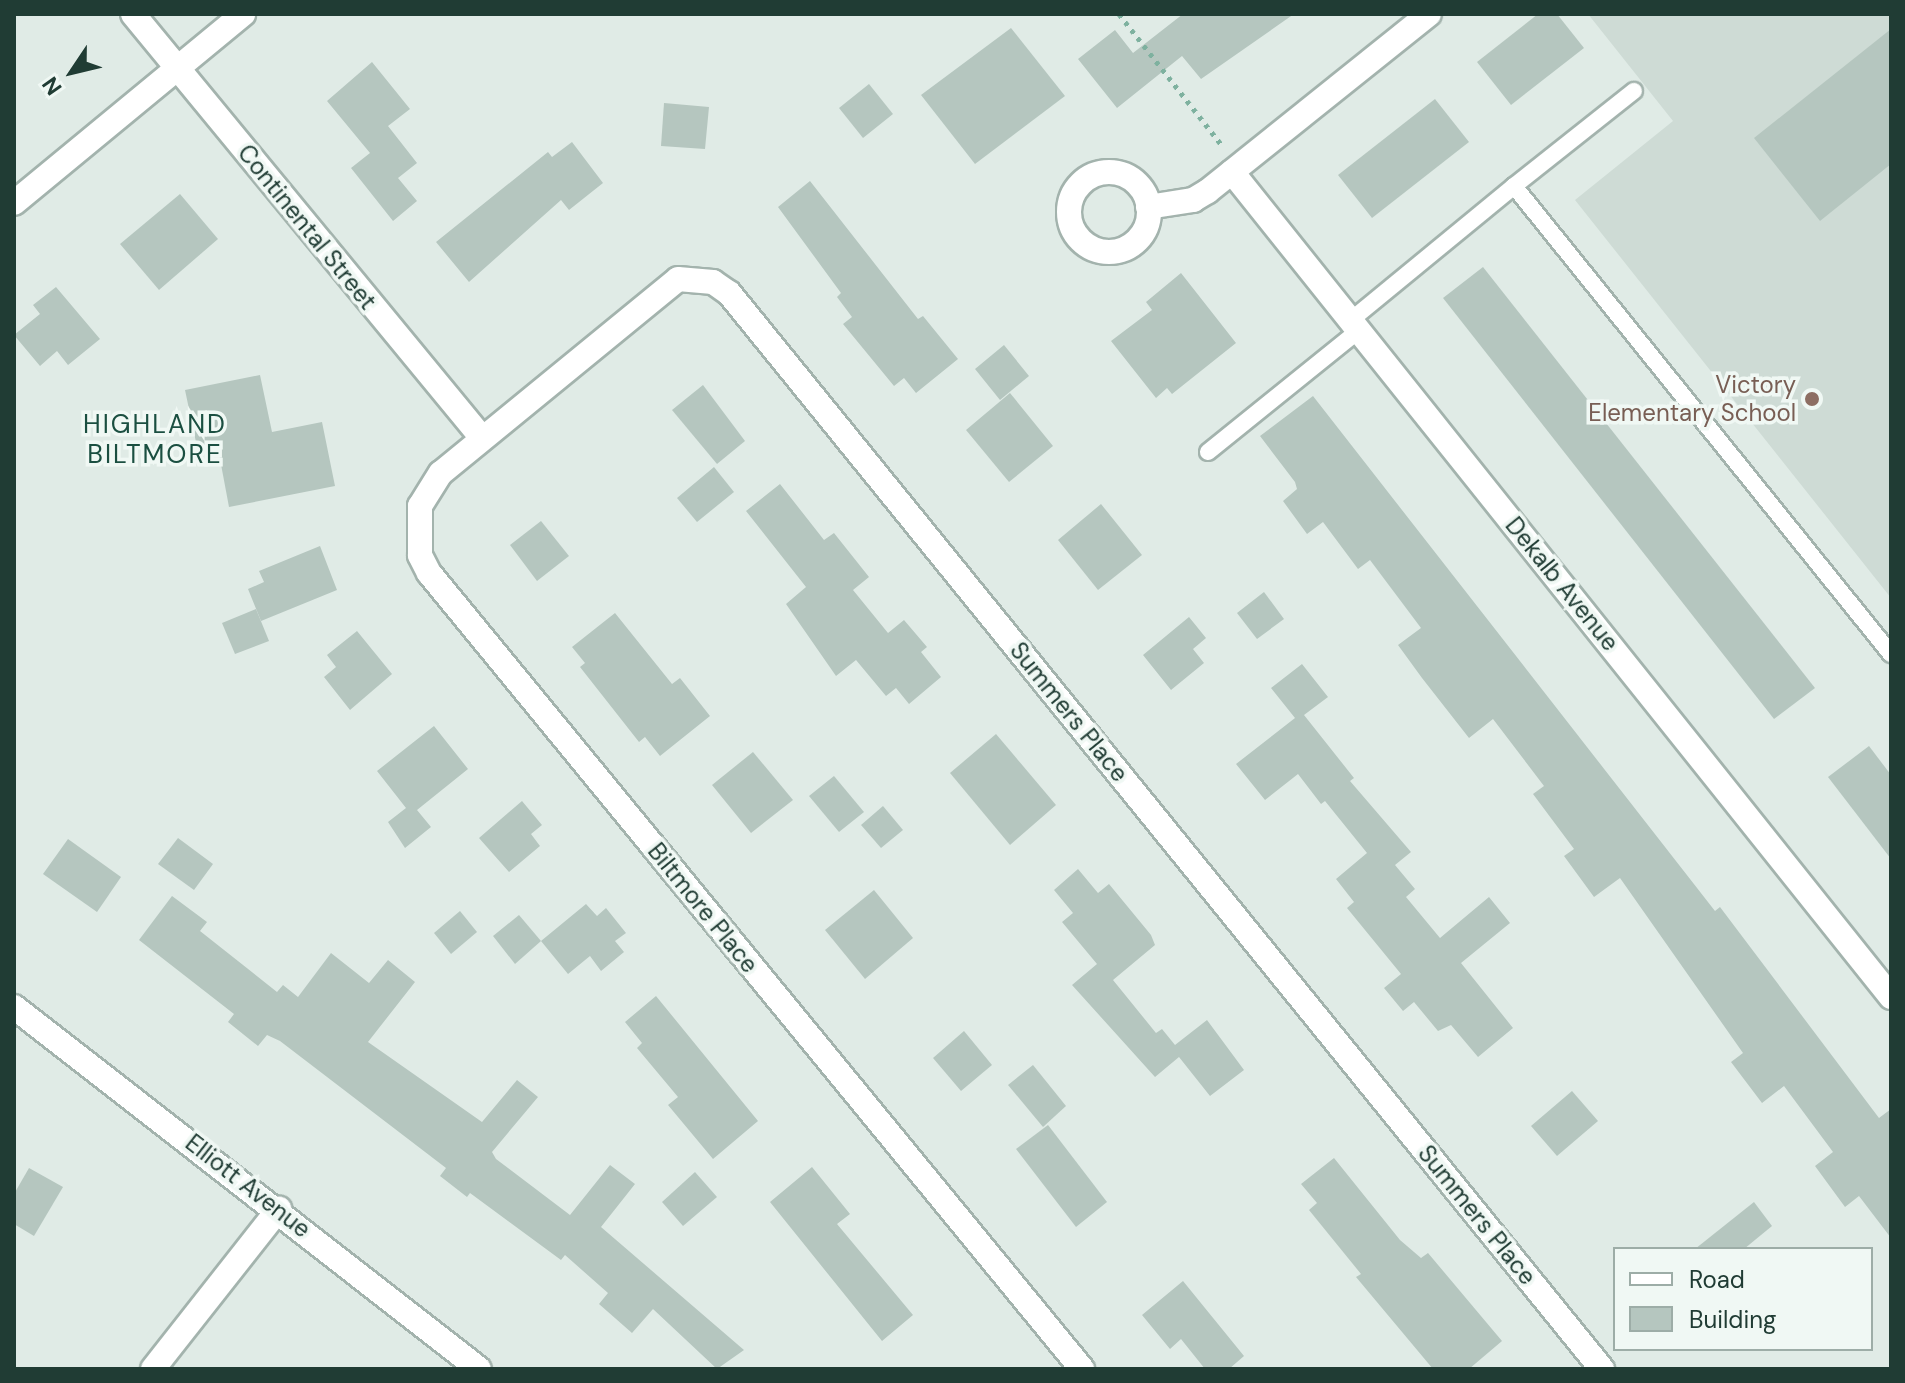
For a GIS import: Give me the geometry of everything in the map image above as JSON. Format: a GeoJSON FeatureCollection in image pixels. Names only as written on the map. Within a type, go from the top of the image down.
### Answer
{"type":"FeatureCollection","features":[{"type":"Feature","properties":{"kind":"street","name":"Continental Street"},"geometry":{"type":"LineString","coordinates":[[133,14],[482,438]]}},
{"type":"Feature","properties":{"kind":"street"},"geometry":{"type":"LineString","coordinates":[[14,203],[243,14]]}},
{"type":"Feature","properties":{"kind":"street"},"geometry":{"type":"LineString","coordinates":[[1148,207],[1193,200],[1235,170],[1429,14]]}},
{"type":"Feature","properties":{"kind":"street","name":"Dekalb Avenue"},"geometry":{"type":"LineString","coordinates":[[1235,170],[1891,997]]}},
{"type":"Feature","properties":{"kind":"street","name":"Summers Place"},"geometry":{"type":"LineString","coordinates":[[482,438],[658,290],[694,277],[713,282],[729,293],[1592,1366]]}},
{"type":"Feature","properties":{"kind":"street","name":"Biltmore Place"},"geometry":{"type":"LineString","coordinates":[[482,438],[441,473],[420,506],[416,531],[429,573],[1082,1369]]}},
{"type":"Feature","properties":{"kind":"street","name":"Elliott Avenue"},"geometry":{"type":"LineString","coordinates":[[14,1007],[279,1209],[479,1369]]}},
{"type":"Feature","properties":{"kind":"street"},"geometry":{"type":"LineString","coordinates":[[153,1369],[279,1209]]}},
{"type":"Feature","properties":{"kind":"lane"},"geometry":{"type":"LineString","coordinates":[[1208,452],[1514,186],[1634,91]]}},
{"type":"Feature","properties":{"kind":"lane"},"geometry":{"type":"LineString","coordinates":[[1514,186],[1891,654]]}},
{"type":"Feature","properties":{"kind":"path"},"geometry":{"type":"LineString","coordinates":[[1119,14],[1235,170]]}},
{"type":"Feature","properties":{"kind":"shaded area","name":"Victory Elementary School"},"geometry":{"type":"Polygon","coordinates":[[[1588,14],[1891,14],[1891,598],[1575,200],[1673,121],[1588,14]]]}},
{"type":"Feature","properties":{"kind":"building"},"geometry":{"type":"Polygon","coordinates":[[[1183,14],[1294,14],[1201,79],[1182,56],[1117,108],[1078,59],[1115,30],[1133,53],[1183,14]]]}},
{"type":"Feature","properties":{"kind":"building"},"geometry":{"type":"Polygon","coordinates":[[[1538,14],[1557,14],[1584,48],[1511,105],[1477,62],[1538,14]]]}},
{"type":"Feature","properties":{"kind":"building"},"geometry":{"type":"Polygon","coordinates":[[[1011,28],[1065,96],[975,164],[921,95],[1011,28]]]}},
{"type":"Feature","properties":{"kind":"building"},"geometry":{"type":"Polygon","coordinates":[[[1891,29],[1891,164],[1820,221],[1754,138],[1891,29]]]}},
{"type":"Feature","properties":{"kind":"building"},"geometry":{"type":"Polygon","coordinates":[[[372,62],[410,109],[388,126],[417,163],[398,178],[417,201],[393,221],[351,168],[370,153],[327,101],[372,62]]]}},
{"type":"Feature","properties":{"kind":"building"},"geometry":{"type":"Polygon","coordinates":[[[869,84],[893,114],[863,138],[839,108],[869,84]]]}},
{"type":"Feature","properties":{"kind":"building"},"geometry":{"type":"Polygon","coordinates":[[[1435,99],[1469,142],[1372,218],[1338,175],[1435,99]]]}},
{"type":"Feature","properties":{"kind":"building"},"geometry":{"type":"Polygon","coordinates":[[[664,103],[709,107],[705,149],[661,146],[664,103]]]}},
{"type":"Feature","properties":{"kind":"building"},"geometry":{"type":"Polygon","coordinates":[[[572,142],[603,183],[569,210],[561,200],[469,282],[436,242],[548,152],[552,157],[572,142]]]}},
{"type":"Feature","properties":{"kind":"building"},"geometry":{"type":"Polygon","coordinates":[[[810,181],[918,319],[923,316],[958,359],[916,393],[904,378],[894,386],[843,324],[852,317],[837,297],[841,293],[778,207],[810,181]]]}},
{"type":"Feature","properties":{"kind":"building"},"geometry":{"type":"Polygon","coordinates":[[[180,194],[218,239],[159,290],[120,244],[180,194]]]}},
{"type":"Feature","properties":{"kind":"building"},"geometry":{"type":"Polygon","coordinates":[[[1483,267],[1815,688],[1774,719],[1443,298],[1483,267]]]}},
{"type":"Feature","properties":{"kind":"building"},"geometry":{"type":"Polygon","coordinates":[[[1181,273],[1236,343],[1172,394],[1167,388],[1156,398],[1111,341],[1152,310],[1146,302],[1181,273]]]}},
{"type":"Feature","properties":{"kind":"building"},"geometry":{"type":"Polygon","coordinates":[[[56,287],[100,339],[68,365],[57,351],[40,366],[14,335],[40,314],[33,305],[56,287]]]}},
{"type":"Feature","properties":{"kind":"building"},"geometry":{"type":"Polygon","coordinates":[[[1004,345],[1029,376],[1000,400],[975,369],[1004,345]]]}},
{"type":"Feature","properties":{"kind":"building"},"geometry":{"type":"Polygon","coordinates":[[[260,375],[272,432],[322,422],[335,486],[229,507],[217,443],[197,447],[185,390],[260,375]]]}},
{"type":"Feature","properties":{"kind":"building"},"geometry":{"type":"Polygon","coordinates":[[[703,385],[745,441],[717,464],[672,410],[703,385]]]}},
{"type":"Feature","properties":{"kind":"building"},"geometry":{"type":"Polygon","coordinates":[[[1010,393],[1053,446],[1009,482],[966,430],[1010,393]]]}},
{"type":"Feature","properties":{"kind":"building"},"geometry":{"type":"Polygon","coordinates":[[[1313,396],[1715,911],[1720,907],[1879,1118],[1891,1109],[1891,1238],[1859,1196],[1845,1207],[1815,1166],[1833,1152],[1784,1086],[1762,1103],[1731,1062],[1743,1053],[1620,878],[1594,897],[1564,856],[1574,849],[1533,794],[1544,786],[1493,719],[1469,738],[1422,678],[1398,645],[1421,628],[1370,560],[1358,569],[1323,522],[1307,534],[1283,501],[1297,489],[1295,482],[1260,436],[1313,396]]]}},
{"type":"Feature","properties":{"kind":"building"},"geometry":{"type":"Polygon","coordinates":[[[714,467],[734,492],[697,522],[677,498],[714,467]]]}},
{"type":"Feature","properties":{"kind":"building"},"geometry":{"type":"Polygon","coordinates":[[[780,484],[824,540],[834,533],[869,577],[853,590],[888,633],[904,620],[927,647],[921,652],[941,677],[909,704],[896,688],[886,696],[856,660],[836,676],[786,604],[806,587],[746,511],[780,484]]]}},
{"type":"Feature","properties":{"kind":"building"},"geometry":{"type":"Polygon","coordinates":[[[1101,504],[1142,555],[1098,590],[1058,540],[1101,504]]]}},
{"type":"Feature","properties":{"kind":"building"},"geometry":{"type":"Polygon","coordinates":[[[541,521],[569,556],[537,581],[510,545],[541,521]]]}},
{"type":"Feature","properties":{"kind":"building"},"geometry":{"type":"Polygon","coordinates":[[[320,546],[337,590],[261,621],[248,589],[264,582],[259,571],[320,546]]]}},
{"type":"Feature","properties":{"kind":"building"},"geometry":{"type":"Polygon","coordinates":[[[1264,592],[1284,619],[1257,639],[1237,613],[1264,592]]]}},
{"type":"Feature","properties":{"kind":"building"},"geometry":{"type":"Polygon","coordinates":[[[256,609],[269,641],[235,654],[222,623],[256,609]]]}},
{"type":"Feature","properties":{"kind":"building"},"geometry":{"type":"Polygon","coordinates":[[[615,613],[672,684],[680,678],[710,716],[660,756],[645,737],[639,742],[580,667],[585,663],[572,647],[615,613]]]}},
{"type":"Feature","properties":{"kind":"building"},"geometry":{"type":"Polygon","coordinates":[[[1189,617],[1206,638],[1193,649],[1204,663],[1171,690],[1143,655],[1189,617]]]}},
{"type":"Feature","properties":{"kind":"building"},"geometry":{"type":"Polygon","coordinates":[[[357,631],[392,674],[350,710],[324,677],[336,667],[327,655],[357,631]]]}},
{"type":"Feature","properties":{"kind":"building"},"geometry":{"type":"Polygon","coordinates":[[[1302,664],[1328,697],[1304,715],[1354,778],[1350,781],[1411,852],[1395,865],[1415,889],[1406,897],[1440,938],[1489,897],[1510,923],[1461,963],[1513,1028],[1478,1057],[1451,1025],[1438,1031],[1414,1002],[1403,1011],[1384,988],[1401,974],[1347,908],[1354,902],[1336,879],[1367,853],[1325,801],[1321,804],[1298,774],[1265,800],[1236,764],[1295,718],[1271,688],[1302,664]]]}},
{"type":"Feature","properties":{"kind":"building"},"geometry":{"type":"Polygon","coordinates":[[[434,726],[468,769],[417,810],[431,827],[405,848],[388,822],[406,808],[377,771],[434,726]]]}},
{"type":"Feature","properties":{"kind":"building"},"geometry":{"type":"Polygon","coordinates":[[[996,734],[1056,805],[1010,845],[950,773],[996,734]]]}},
{"type":"Feature","properties":{"kind":"building"},"geometry":{"type":"Polygon","coordinates":[[[1869,746],[1891,775],[1891,859],[1828,777],[1869,746]]]}},
{"type":"Feature","properties":{"kind":"building"},"geometry":{"type":"Polygon","coordinates":[[[753,752],[793,800],[751,833],[712,785],[753,752]]]}},
{"type":"Feature","properties":{"kind":"building"},"geometry":{"type":"Polygon","coordinates":[[[834,776],[864,812],[839,832],[809,796],[834,776]]]}},
{"type":"Feature","properties":{"kind":"building"},"geometry":{"type":"Polygon","coordinates":[[[522,801],[542,825],[531,834],[540,846],[509,872],[479,838],[522,801]]]}},
{"type":"Feature","properties":{"kind":"building"},"geometry":{"type":"Polygon","coordinates":[[[883,806],[903,830],[881,848],[861,825],[883,806]]]}},
{"type":"Feature","properties":{"kind":"building"},"geometry":{"type":"Polygon","coordinates":[[[178,838],[213,864],[194,890],[158,864],[178,838]]]}},
{"type":"Feature","properties":{"kind":"building"},"geometry":{"type":"Polygon","coordinates":[[[68,839],[121,877],[97,912],[43,874],[68,839]]]}},
{"type":"Feature","properties":{"kind":"building"},"geometry":{"type":"Polygon","coordinates":[[[1078,869],[1098,893],[1109,884],[1151,935],[1155,945],[1113,980],[1156,1033],[1162,1029],[1175,1045],[1207,1020],[1244,1070],[1210,1096],[1179,1057],[1155,1077],[1072,985],[1097,964],[1062,922],[1073,913],[1054,890],[1078,869]]]}},
{"type":"Feature","properties":{"kind":"building"},"geometry":{"type":"Polygon","coordinates":[[[874,890],[913,938],[865,979],[825,930],[874,890]]]}},
{"type":"Feature","properties":{"kind":"building"},"geometry":{"type":"Polygon","coordinates":[[[172,896],[207,922],[200,931],[277,992],[283,985],[298,997],[331,953],[369,983],[388,960],[415,982],[368,1042],[482,1122],[517,1080],[538,1097],[492,1152],[496,1159],[570,1215],[610,1165],[635,1184],[601,1227],[744,1350],[717,1369],[653,1309],[632,1333],[599,1304],[608,1293],[565,1255],[561,1260],[470,1193],[467,1197],[440,1176],[446,1168],[280,1041],[267,1035],[258,1046],[228,1022],[234,1014],[139,940],[172,896]]]}},
{"type":"Feature","properties":{"kind":"building"},"geometry":{"type":"Polygon","coordinates":[[[586,904],[597,916],[606,908],[626,933],[615,941],[624,952],[601,971],[590,956],[568,974],[541,941],[586,904]]]}},
{"type":"Feature","properties":{"kind":"building"},"geometry":{"type":"Polygon","coordinates":[[[460,911],[477,932],[451,954],[434,933],[460,911]]]}},
{"type":"Feature","properties":{"kind":"building"},"geometry":{"type":"Polygon","coordinates":[[[519,915],[541,941],[515,964],[493,936],[519,915]]]}},
{"type":"Feature","properties":{"kind":"building"},"geometry":{"type":"Polygon","coordinates":[[[656,996],[758,1121],[713,1159],[668,1105],[678,1097],[637,1048],[642,1043],[625,1022],[656,996]]]}},
{"type":"Feature","properties":{"kind":"building"},"geometry":{"type":"Polygon","coordinates":[[[964,1031],[992,1065],[961,1091],[933,1058],[964,1031]]]}},
{"type":"Feature","properties":{"kind":"building"},"geometry":{"type":"Polygon","coordinates":[[[1033,1065],[1066,1106],[1043,1127],[1008,1085],[1033,1065]]]}},
{"type":"Feature","properties":{"kind":"building"},"geometry":{"type":"Polygon","coordinates":[[[1572,1091],[1598,1121],[1557,1156],[1531,1126],[1572,1091]]]}},
{"type":"Feature","properties":{"kind":"building"},"geometry":{"type":"Polygon","coordinates":[[[1048,1125],[1107,1202],[1076,1227],[1016,1149],[1048,1125]]]}},
{"type":"Feature","properties":{"kind":"building"},"geometry":{"type":"Polygon","coordinates":[[[1334,1158],[1400,1240],[1421,1258],[1428,1253],[1502,1341],[1469,1369],[1433,1369],[1356,1277],[1361,1274],[1309,1210],[1317,1203],[1301,1184],[1334,1158]]]}},
{"type":"Feature","properties":{"kind":"building"},"geometry":{"type":"Polygon","coordinates":[[[812,1167],[850,1214],[837,1224],[913,1315],[882,1341],[770,1202],[812,1167]]]}},
{"type":"Feature","properties":{"kind":"building"},"geometry":{"type":"Polygon","coordinates":[[[29,1168],[63,1187],[34,1236],[14,1224],[14,1194],[29,1168]]]}},
{"type":"Feature","properties":{"kind":"building"},"geometry":{"type":"Polygon","coordinates":[[[695,1172],[717,1197],[683,1226],[662,1202],[695,1172]]]}},
{"type":"Feature","properties":{"kind":"building"},"geometry":{"type":"Polygon","coordinates":[[[1754,1202],[1772,1226],[1746,1247],[1698,1247],[1754,1202]]]}},
{"type":"Feature","properties":{"kind":"building"},"geometry":{"type":"Polygon","coordinates":[[[1183,1281],[1244,1356],[1229,1369],[1205,1369],[1181,1339],[1170,1349],[1142,1315],[1183,1281]]]}},
{"type":"Feature","properties":{"kind":"place","name":"Victory Elementary School"},"geometry":{"type":"Point","coordinates":[1812,399]}},
{"type":"Feature","properties":{"kind":"district","name":"HIGHLAND BILTMORE"},"geometry":{"type":"Point","coordinates":[155,440]}}]}
